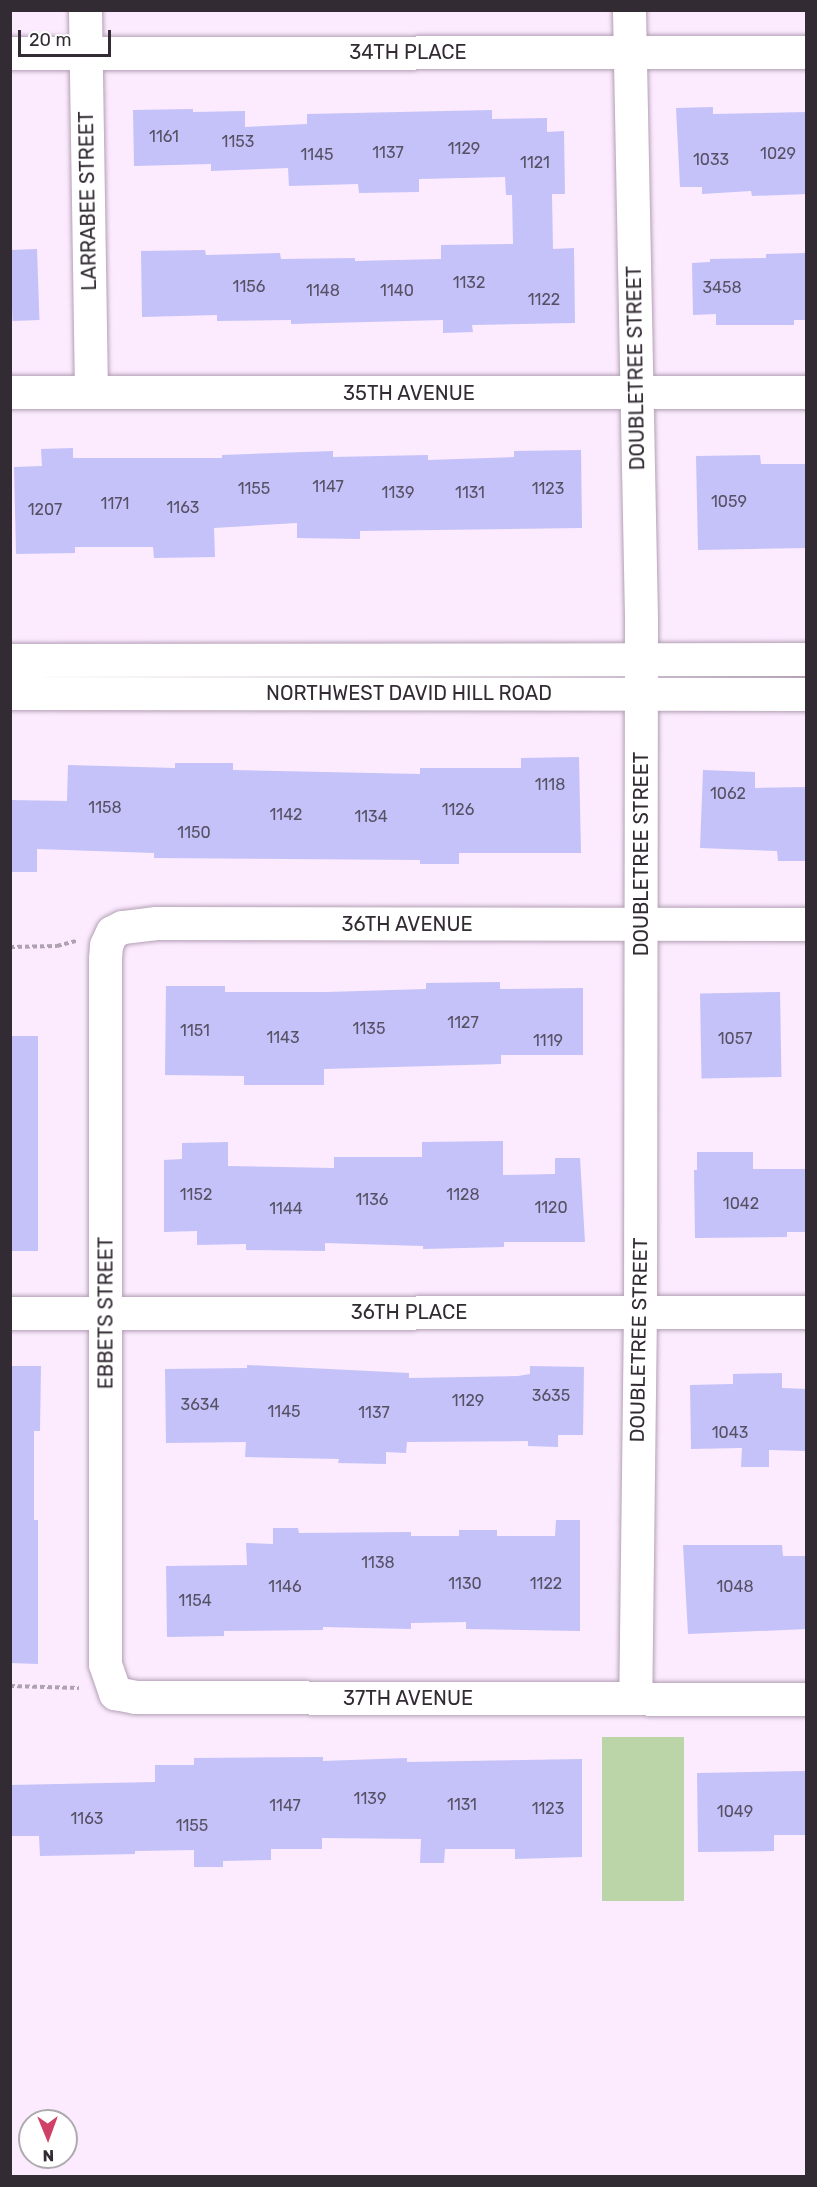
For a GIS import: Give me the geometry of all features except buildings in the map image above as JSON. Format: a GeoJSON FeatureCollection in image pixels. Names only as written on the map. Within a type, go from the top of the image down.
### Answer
{"type":"FeatureCollection","features":[{"type":"Feature","properties":{"kind":"street","name":"LARRABEE STREET"},"geometry":{"type":"LineString","coordinates":[[85,10],[91,392]]}},
{"type":"Feature","properties":{"kind":"street","name":"DOUBLETREE STREET"},"geometry":{"type":"LineString","coordinates":[[629,10],[637,393],[642,924],[635,1698]]}},
{"type":"Feature","properties":{"kind":"street","name":"34TH PLACE"},"geometry":{"type":"LineString","coordinates":[[10,53],[807,52]]}},
{"type":"Feature","properties":{"kind":"street","name":"35TH AVENUE"},"geometry":{"type":"LineString","coordinates":[[10,392],[807,392]]}},
{"type":"Feature","properties":{"kind":"street","name":"NORTHWEST DAVID HILL ROAD"},"geometry":{"type":"LineString","coordinates":[[10,660],[807,658]]}},
{"type":"Feature","properties":{"kind":"street","name":"NORTHWEST DAVID HILL ROAD"},"geometry":{"type":"LineString","coordinates":[[10,693],[807,694]]}},
{"type":"Feature","properties":{"kind":"street","name":"36TH AVENUE"},"geometry":{"type":"LineString","coordinates":[[112,932],[122,927],[156,923],[807,924]]}},
{"type":"Feature","properties":{"kind":"street","name":"EBBETS STREET"},"geometry":{"type":"LineString","coordinates":[[112,932],[106,945],[105,958],[105,1664],[115,1693]]}},
{"type":"Feature","properties":{"kind":"street","name":"36TH PLACE"},"geometry":{"type":"LineString","coordinates":[[10,1313],[640,1310],[807,1312]]}},
{"type":"Feature","properties":{"kind":"street","name":"37TH AVENUE"},"geometry":{"type":"LineString","coordinates":[[115,1693],[135,1697],[807,1699]]}},
{"type":"Feature","properties":{"kind":"path"},"geometry":{"type":"LineString","coordinates":[[10,947],[57,946],[112,932]]}},
{"type":"Feature","properties":{"kind":"path"},"geometry":{"type":"LineString","coordinates":[[10,1686],[62,1686],[115,1693]]}},
{"type":"Feature","properties":{"kind":"green space"},"geometry":{"type":"Polygon","coordinates":[[[602,1737],[684,1737],[684,1901],[602,1901],[602,1737]]]}}]}
